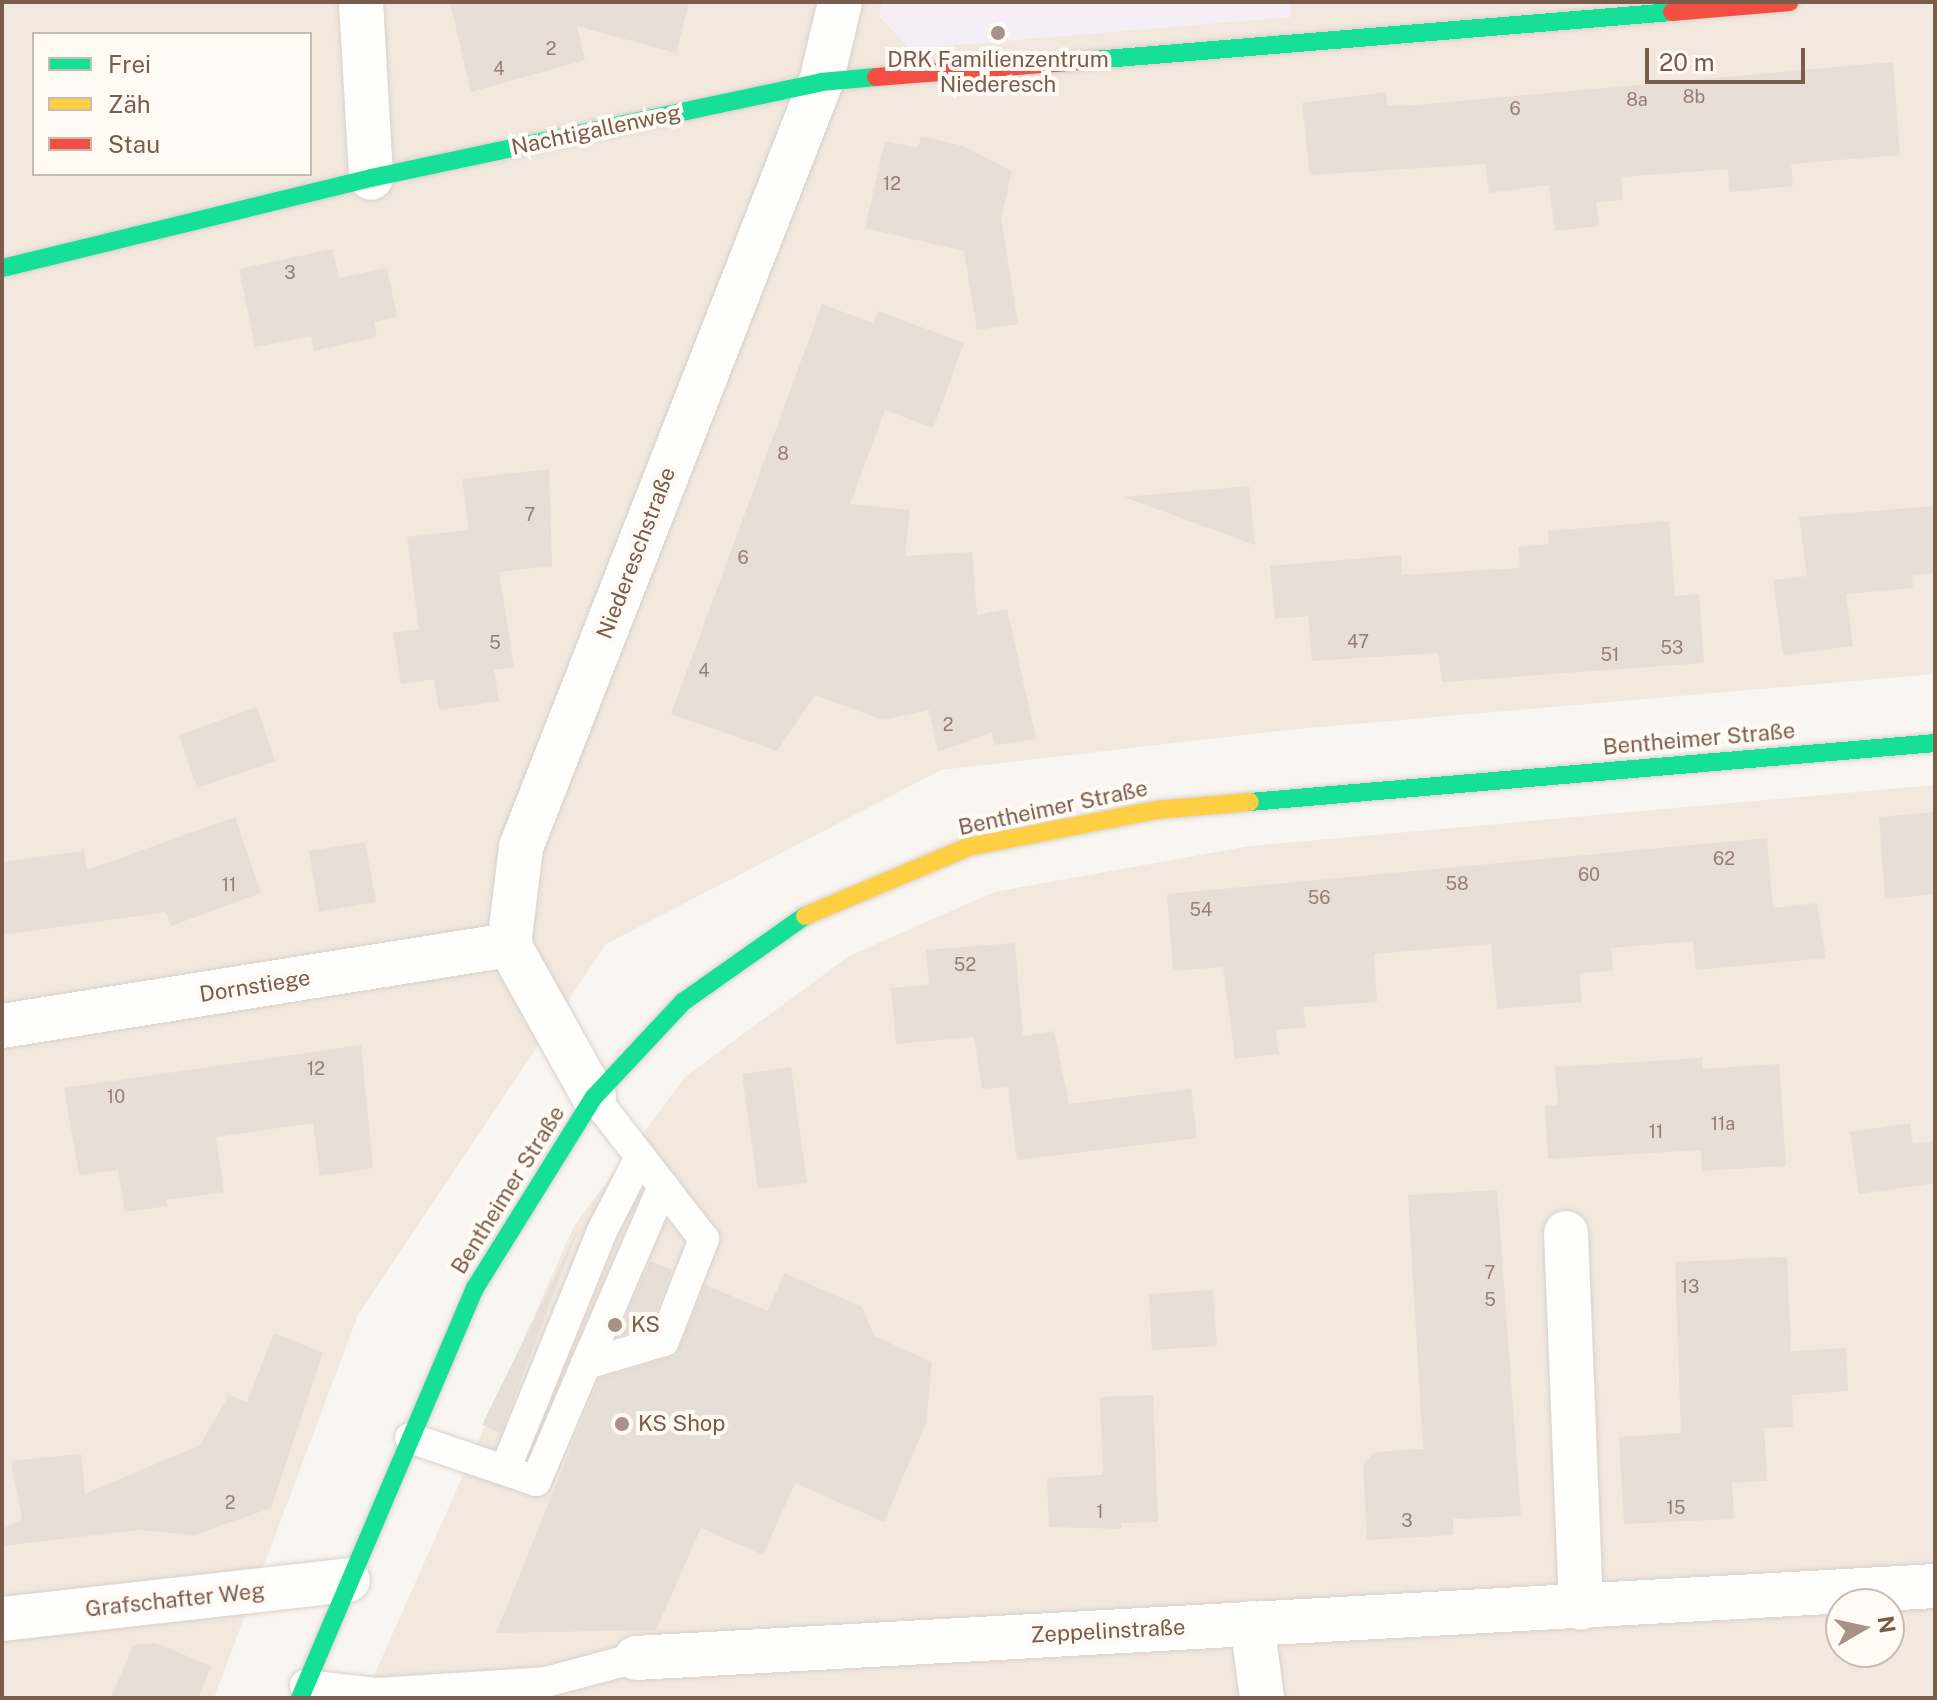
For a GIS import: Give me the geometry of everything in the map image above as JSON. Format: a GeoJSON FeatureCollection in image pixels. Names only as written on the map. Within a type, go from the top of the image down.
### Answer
{"type":"FeatureCollection","features":[{"type":"Feature","properties":{"kind":"main road","name":"Nachtigallenweg"},"geometry":{"type":"LineString","coordinates":[[2,268],[371,178],[821,82],[1790,2]]}},
{"type":"Feature","properties":{"kind":"main road","name":"Bentheimer Straße"},"geometry":{"type":"LineString","coordinates":[[302,1692],[475,1288],[594,1097],[683,1002],[819,906],[968,847],[1156,810],[1935,743]]}},
{"type":"Feature","properties":{"kind":"street"},"geometry":{"type":"LineString","coordinates":[[361,2],[371,178]]}},
{"type":"Feature","properties":{"kind":"street","name":"Niedereschstraße"},"geometry":{"type":"LineString","coordinates":[[509,945],[521,847],[821,82],[840,2]]}},
{"type":"Feature","properties":{"kind":"street"},"geometry":{"type":"LineString","coordinates":[[509,945],[594,1097]]}},
{"type":"Feature","properties":{"kind":"street","name":"Dornstiege"},"geometry":{"type":"LineString","coordinates":[[2,1026],[509,945]]}},
{"type":"Feature","properties":{"kind":"street"},"geometry":{"type":"LineString","coordinates":[[1566,1233],[1581,1608]]}},
{"type":"Feature","properties":{"kind":"street","name":"Grafschafter Weg"},"geometry":{"type":"LineString","coordinates":[[2,1619],[348,1580]]}},
{"type":"Feature","properties":{"kind":"street","name":"Zeppelinstraße"},"geometry":{"type":"LineString","coordinates":[[636,1658],[1935,1586]]}},
{"type":"Feature","properties":{"kind":"street"},"geometry":{"type":"LineString","coordinates":[[1252,1623],[1262,1698]]}},
{"type":"Feature","properties":{"kind":"lane"},"geometry":{"type":"LineString","coordinates":[[586,1364],[664,1341],[704,1239],[594,1097]]}},
{"type":"Feature","properties":{"kind":"lane"},"geometry":{"type":"LineString","coordinates":[[505,1470],[602,1231],[640,1157]]}},
{"type":"Feature","properties":{"kind":"lane"},"geometry":{"type":"LineString","coordinates":[[410,1438],[536,1481],[663,1186]]}},
{"type":"Feature","properties":{"kind":"lane"},"geometry":{"type":"LineString","coordinates":[[302,1692],[377,1693],[546,1682],[636,1658]]}},
{"type":"Feature","properties":{"kind":"shaded area"},"geometry":{"type":"Polygon","coordinates":[[[2,2],[1935,2],[1935,674],[1296,729],[941,770],[606,944],[358,1315],[214,1698],[2,1698],[2,2]]]}},
{"type":"Feature","properties":{"kind":"shaded area","name":"DRK Familienzentrum Niederesch"},"geometry":{"type":"Polygon","coordinates":[[[882,2],[1290,2],[1291,17],[910,49],[879,16],[882,2]]]}},
{"type":"Feature","properties":{"kind":"shaded area"},"geometry":{"type":"Polygon","coordinates":[[[1935,785],[1935,1698],[364,1698],[574,1226],[685,1077],[849,956],[994,892],[1250,846],[1935,785]]]}},
{"type":"Feature","properties":{"kind":"building"},"geometry":{"type":"Polygon","coordinates":[[[450,2],[689,2],[676,53],[577,26],[585,60],[471,92],[450,2]]]}},
{"type":"Feature","properties":{"kind":"building"},"geometry":{"type":"Polygon","coordinates":[[[1893,62],[1900,155],[1791,164],[1793,186],[1730,192],[1728,169],[1621,177],[1623,200],[1596,202],[1599,226],[1555,231],[1549,185],[1489,193],[1485,164],[1310,175],[1302,103],[1386,92],[1387,106],[1416,105],[1893,62]]]}},
{"type":"Feature","properties":{"kind":"building"},"geometry":{"type":"Polygon","coordinates":[[[921,136],[963,146],[1012,171],[1001,218],[1018,324],[977,330],[964,251],[865,228],[885,141],[918,148],[921,136]]]}},
{"type":"Feature","properties":{"kind":"building"},"geometry":{"type":"Polygon","coordinates":[[[332,249],[339,278],[387,268],[397,316],[374,322],[377,337],[314,351],[311,336],[255,347],[239,269],[332,249]]]}},
{"type":"Feature","properties":{"kind":"building"},"geometry":{"type":"Polygon","coordinates":[[[822,304],[873,323],[878,311],[964,343],[933,428],[885,410],[850,504],[910,510],[905,556],[972,552],[977,615],[1007,609],[1036,739],[995,745],[992,732],[938,752],[929,710],[883,720],[815,695],[777,751],[671,714],[822,304]]]}},
{"type":"Feature","properties":{"kind":"building"},"geometry":{"type":"Polygon","coordinates":[[[549,469],[552,566],[499,572],[514,667],[494,670],[499,701],[439,710],[434,679],[401,684],[393,633],[419,629],[407,537],[469,530],[462,479],[549,469]]]}},
{"type":"Feature","properties":{"kind":"building"},"geometry":{"type":"Polygon","coordinates":[[[1249,486],[1255,545],[1124,497],[1249,486]]]}},
{"type":"Feature","properties":{"kind":"building"},"geometry":{"type":"Polygon","coordinates":[[[1935,506],[1935,573],[1912,575],[1913,588],[1846,594],[1853,646],[1783,655],[1773,580],[1807,576],[1799,517],[1935,506]]]}},
{"type":"Feature","properties":{"kind":"building"},"geometry":{"type":"Polygon","coordinates":[[[1669,521],[1675,596],[1699,594],[1704,663],[1442,682],[1438,653],[1312,661],[1308,616],[1275,619],[1270,566],[1401,555],[1402,575],[1520,568],[1518,547],[1549,544],[1548,531],[1669,521]]]}},
{"type":"Feature","properties":{"kind":"building"},"geometry":{"type":"Polygon","coordinates":[[[257,707],[275,761],[197,788],[179,735],[257,707]]]}},
{"type":"Feature","properties":{"kind":"building"},"geometry":{"type":"Polygon","coordinates":[[[1935,812],[1935,894],[1885,899],[1879,817],[1935,812]]]}},
{"type":"Feature","properties":{"kind":"building"},"geometry":{"type":"Polygon","coordinates":[[[235,817],[261,893],[171,926],[166,912],[2,935],[2,862],[84,851],[87,870],[235,817]]]}},
{"type":"Feature","properties":{"kind":"building"},"geometry":{"type":"Polygon","coordinates":[[[1767,838],[1773,908],[1817,903],[1826,958],[1696,970],[1693,941],[1611,948],[1613,971],[1579,973],[1582,1002],[1497,1009],[1491,944],[1374,954],[1377,1002],[1303,1007],[1306,1027],[1276,1030],[1279,1054],[1235,1059],[1223,967],[1173,971],[1167,894],[1767,838]]]}},
{"type":"Feature","properties":{"kind":"building"},"geometry":{"type":"Polygon","coordinates":[[[365,842],[376,902],[319,912],[309,851],[365,842]]]}},
{"type":"Feature","properties":{"kind":"building"},"geometry":{"type":"Polygon","coordinates":[[[1015,943],[1023,1036],[1054,1031],[1069,1104],[1191,1089],[1197,1138],[1017,1160],[1008,1087],[982,1089],[974,1037],[896,1044],[891,988],[929,985],[926,950],[1015,943]]]}},
{"type":"Feature","properties":{"kind":"building"},"geometry":{"type":"Polygon","coordinates":[[[361,1045],[373,1168],[320,1176],[313,1123],[216,1137],[224,1192],[166,1200],[168,1206],[125,1212],[118,1170],[79,1175],[64,1088],[361,1045]]]}},
{"type":"Feature","properties":{"kind":"building"},"geometry":{"type":"Polygon","coordinates":[[[1702,1058],[1703,1069],[1779,1064],[1786,1166],[1702,1171],[1701,1150],[1548,1159],[1545,1106],[1558,1105],[1555,1067],[1702,1058]]]}},
{"type":"Feature","properties":{"kind":"building"},"geometry":{"type":"Polygon","coordinates":[[[791,1067],[807,1183],[758,1189],[742,1074],[791,1067]]]}},
{"type":"Feature","properties":{"kind":"building"},"geometry":{"type":"Polygon","coordinates":[[[1910,1123],[1913,1144],[1935,1141],[1935,1183],[1859,1194],[1850,1132],[1910,1123]]]}},
{"type":"Feature","properties":{"kind":"building"},"geometry":{"type":"Polygon","coordinates":[[[1497,1190],[1521,1516],[1453,1519],[1453,1535],[1367,1540],[1363,1464],[1375,1452],[1423,1449],[1408,1195],[1497,1190]]]}},
{"type":"Feature","properties":{"kind":"building"},"geometry":{"type":"Polygon","coordinates":[[[578,1229],[501,1433],[482,1425],[578,1229]]]}},
{"type":"Feature","properties":{"kind":"building"},"geometry":{"type":"Polygon","coordinates":[[[1787,1257],[1791,1351],[1846,1348],[1848,1391],[1792,1395],[1793,1427],[1764,1428],[1767,1481],[1732,1483],[1734,1519],[1624,1524],[1619,1437],[1681,1433],[1675,1262],[1787,1257]]]}},
{"type":"Feature","properties":{"kind":"building"},"geometry":{"type":"Polygon","coordinates":[[[650,1261],[672,1270],[650,1326],[618,1336],[650,1261]]]}},
{"type":"Feature","properties":{"kind":"building"},"geometry":{"type":"Polygon","coordinates":[[[784,1273],[862,1307],[874,1336],[932,1362],[926,1423],[884,1522],[795,1483],[763,1555],[701,1528],[656,1630],[496,1633],[599,1379],[676,1355],[705,1285],[768,1311],[784,1273]]]}},
{"type":"Feature","properties":{"kind":"building"},"geometry":{"type":"Polygon","coordinates":[[[1213,1290],[1217,1346],[1152,1350],[1149,1294],[1213,1290]]]}},
{"type":"Feature","properties":{"kind":"building"},"geometry":{"type":"Polygon","coordinates":[[[274,1333],[323,1353],[271,1508],[194,1535],[139,1530],[2,1546],[2,1529],[22,1520],[11,1461],[81,1454],[85,1494],[200,1445],[229,1395],[247,1402],[274,1333]]]}},
{"type":"Feature","properties":{"kind":"building"},"geometry":{"type":"Polygon","coordinates":[[[1153,1395],[1158,1522],[1121,1523],[1121,1529],[1049,1527],[1047,1478],[1103,1475],[1100,1397],[1153,1395]]]}},
{"type":"Feature","properties":{"kind":"building"},"geometry":{"type":"Polygon","coordinates":[[[156,1643],[211,1666],[198,1698],[111,1698],[133,1645],[156,1643]]]}},
{"type":"Feature","properties":{"kind":"traffic: fast"},"geometry":{"type":"LineString","coordinates":[[1093,60],[1672,12]]}},
{"type":"Feature","properties":{"kind":"traffic: fast"},"geometry":{"type":"LineString","coordinates":[[2,268],[371,178],[821,82],[876,77]]}},
{"type":"Feature","properties":{"kind":"traffic: fast"},"geometry":{"type":"LineString","coordinates":[[1250,802],[1935,743]]}},
{"type":"Feature","properties":{"kind":"traffic: fast"},"geometry":{"type":"LineString","coordinates":[[300,1698],[475,1288],[594,1097],[683,1002],[805,916]]}},
{"type":"Feature","properties":{"kind":"traffic: slow"},"geometry":{"type":"LineString","coordinates":[[805,916],[968,847],[1156,810],[1250,802]]}},
{"type":"Feature","properties":{"kind":"traffic: jam"},"geometry":{"type":"LineString","coordinates":[[1672,12],[1790,2]]}},
{"type":"Feature","properties":{"kind":"traffic: jam"},"geometry":{"type":"LineString","coordinates":[[876,77],[1093,60]]}},
{"type":"Feature","properties":{"kind":"place","name":"DRK Familienzentrum Niederesch"},"geometry":{"type":"Point","coordinates":[998,33]}},
{"type":"Feature","properties":{"kind":"place","name":"KS"},"geometry":{"type":"Point","coordinates":[615,1325]}},
{"type":"Feature","properties":{"kind":"place","name":"KS Shop"},"geometry":{"type":"Point","coordinates":[622,1424]}}]}
